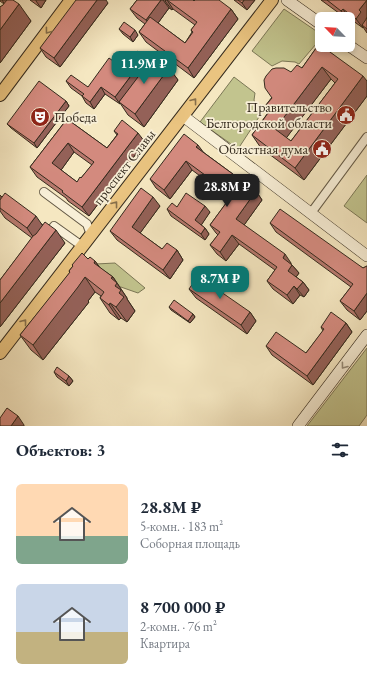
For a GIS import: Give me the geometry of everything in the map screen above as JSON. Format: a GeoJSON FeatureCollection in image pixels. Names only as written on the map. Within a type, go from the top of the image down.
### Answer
{"type":"FeatureCollection","features":[{"type":"Feature","properties":{"kind":"main road"},"geometry":{"type":"LineString","coordinates":[[0,95],[71,0]]}},
{"type":"Feature","properties":{"kind":"main road","name":"проспект Славы"},"geometry":{"type":"LineString","coordinates":[[0,353],[272,0]]}},
{"type":"Feature","properties":{"kind":"street"},"geometry":{"type":"LineString","coordinates":[[287,0],[315,21]]}},
{"type":"Feature","properties":{"kind":"street"},"geometry":{"type":"LineString","coordinates":[[355,49],[367,58]]}},
{"type":"Feature","properties":{"kind":"street"},"geometry":{"type":"LineString","coordinates":[[183,116],[367,256]]}},
{"type":"Feature","properties":{"kind":"street"},"geometry":{"type":"LineString","coordinates":[[311,213],[367,137]]}},
{"type":"Feature","properties":{"kind":"street"},"geometry":{"type":"LineString","coordinates":[[44,192],[86,224],[91,235]]}},
{"type":"Feature","properties":{"kind":"street"},"geometry":{"type":"LineString","coordinates":[[41,244],[54,226],[82,246]]}},
{"type":"Feature","properties":{"kind":"street"},"geometry":{"type":"LineString","coordinates":[[298,426],[367,335]]}},
{"type":"Feature","properties":{"kind":"green space"},"geometry":{"type":"Polygon","coordinates":[[[284,9],[315,30],[315,45],[299,64],[295,62],[282,61],[272,66],[252,51],[284,9]]]}},
{"type":"Feature","properties":{"kind":"green space"},"geometry":{"type":"Polygon","coordinates":[[[234,77],[255,93],[254,100],[259,117],[238,149],[200,122],[234,77]]]}},
{"type":"Feature","properties":{"kind":"green space"},"geometry":{"type":"Polygon","coordinates":[[[367,175],[367,223],[344,206],[367,175]]]}},
{"type":"Feature","properties":{"kind":"green space"},"geometry":{"type":"Polygon","coordinates":[[[115,263],[145,288],[138,293],[118,286],[96,264],[115,263]]]}},
{"type":"Feature","properties":{"kind":"green space"},"geometry":{"type":"Polygon","coordinates":[[[367,348],[367,415],[359,426],[307,426],[367,348]]]}},
{"type":"Feature","properties":{"kind":"building"},"geometry":{"type":"Polygon","coordinates":[[[7,0],[13,0],[19,4],[0,30],[0,7],[7,0]]]}},
{"type":"Feature","properties":{"kind":"building"},"geometry":{"type":"Polygon","coordinates":[[[76,0],[97,0],[54,58],[40,48],[76,0]]]}},
{"type":"Feature","properties":{"kind":"building"},"geometry":{"type":"Polygon","coordinates":[[[137,0],[161,0],[146,20],[130,9],[137,0]]]}},
{"type":"Feature","properties":{"kind":"building"},"geometry":{"type":"Polygon","coordinates":[[[167,0],[219,0],[231,9],[188,68],[139,32],[150,17],[185,43],[193,32],[191,30],[197,22],[167,0]]]}},
{"type":"Feature","properties":{"kind":"building"},"geometry":{"type":"Polygon","coordinates":[[[327,0],[367,0],[359,10],[361,12],[356,19],[355,12],[347,12],[343,9],[341,11],[327,0]]]}},
{"type":"Feature","properties":{"kind":"building"},"geometry":{"type":"Polygon","coordinates":[[[367,18],[367,29],[362,25],[367,18]]]}},
{"type":"Feature","properties":{"kind":"building"},"geometry":{"type":"Polygon","coordinates":[[[124,22],[135,30],[130,37],[119,29],[124,22]]]}},
{"type":"Feature","properties":{"kind":"building"},"geometry":{"type":"Polygon","coordinates":[[[315,50],[315,52],[330,52],[363,76],[295,168],[252,135],[271,109],[266,105],[272,98],[265,88],[264,80],[266,76],[272,69],[276,68],[284,68],[291,72],[297,65],[302,68],[315,50]],[[322,67],[275,129],[291,141],[338,79],[322,67]]]}},
{"type":"Feature","properties":{"kind":"building"},"geometry":{"type":"Polygon","coordinates":[[[137,51],[145,57],[115,97],[101,87],[90,102],[82,96],[84,94],[66,81],[71,75],[88,87],[109,58],[124,69],[137,51]]]}},
{"type":"Feature","properties":{"kind":"building"},"geometry":{"type":"Polygon","coordinates":[[[154,56],[169,68],[135,114],[119,102],[154,56]]]}},
{"type":"Feature","properties":{"kind":"building","name":"Победа"},"geometry":{"type":"Polygon","coordinates":[[[39,81],[66,101],[34,143],[7,124],[39,81]]]}},
{"type":"Feature","properties":{"kind":"building"},"geometry":{"type":"Polygon","coordinates":[[[67,119],[107,148],[118,134],[114,131],[122,120],[138,133],[82,207],[30,167],[67,119]],[[68,143],[52,163],[77,182],[94,162],[68,143]]]}},
{"type":"Feature","properties":{"kind":"building"},"geometry":{"type":"Polygon","coordinates":[[[184,134],[198,145],[196,147],[256,191],[236,219],[285,254],[283,258],[292,265],[288,271],[303,282],[297,289],[294,286],[287,295],[267,281],[277,267],[232,235],[220,252],[210,245],[220,232],[210,225],[232,195],[186,161],[164,190],[150,179],[184,134]]]}},
{"type":"Feature","properties":{"kind":"building"},"geometry":{"type":"Polygon","coordinates":[[[141,188],[153,197],[132,227],[162,249],[167,243],[177,250],[163,270],[110,231],[141,188]]]}},
{"type":"Feature","properties":{"kind":"building"},"geometry":{"type":"Polygon","coordinates":[[[5,193],[36,216],[27,228],[0,208],[0,200],[5,193]]]}},
{"type":"Feature","properties":{"kind":"building"},"geometry":{"type":"Polygon","coordinates":[[[186,193],[205,206],[195,220],[205,228],[201,234],[167,209],[172,203],[177,207],[186,193]]]}},
{"type":"Feature","properties":{"kind":"building"},"geometry":{"type":"Polygon","coordinates":[[[280,209],[363,268],[367,266],[367,293],[354,311],[340,301],[353,284],[270,223],[280,209]]]}},
{"type":"Feature","properties":{"kind":"building"},"geometry":{"type":"Polygon","coordinates":[[[45,222],[56,230],[0,303],[0,280],[45,222]]]}},
{"type":"Feature","properties":{"kind":"building"},"geometry":{"type":"Polygon","coordinates":[[[82,253],[88,259],[90,257],[95,261],[94,263],[113,277],[111,278],[117,283],[115,286],[121,290],[119,293],[124,297],[116,307],[110,303],[109,305],[100,298],[104,292],[85,277],[33,345],[20,335],[70,272],[69,271],[73,266],[72,265],[82,253]]]}},
{"type":"Feature","properties":{"kind":"building"},"geometry":{"type":"Polygon","coordinates":[[[198,276],[250,312],[241,325],[189,289],[198,276]]]}},
{"type":"Feature","properties":{"kind":"building"},"geometry":{"type":"Polygon","coordinates":[[[174,300],[193,314],[188,321],[169,307],[174,300]]]}},
{"type":"Feature","properties":{"kind":"building"},"geometry":{"type":"Polygon","coordinates":[[[331,312],[346,323],[307,376],[266,346],[276,332],[306,353],[324,329],[321,327],[331,312]]]}},
{"type":"Feature","properties":{"kind":"building"},"geometry":{"type":"Polygon","coordinates":[[[57,367],[69,376],[66,381],[54,372],[57,367]]]}},
{"type":"Feature","properties":{"kind":"building"},"geometry":{"type":"Polygon","coordinates":[[[7,408],[18,416],[11,426],[0,426],[0,418],[7,408]]]}},
{"type":"Feature","properties":{"kind":"place","name":"Правительство Белгородской области"},"geometry":{"type":"Point","coordinates":[346,115]}},
{"type":"Feature","properties":{"kind":"place","name":"Победа"},"geometry":{"type":"Point","coordinates":[40,117]}},
{"type":"Feature","properties":{"kind":"place","name":"Областная дума"},"geometry":{"type":"Point","coordinates":[322,149]}}]}
